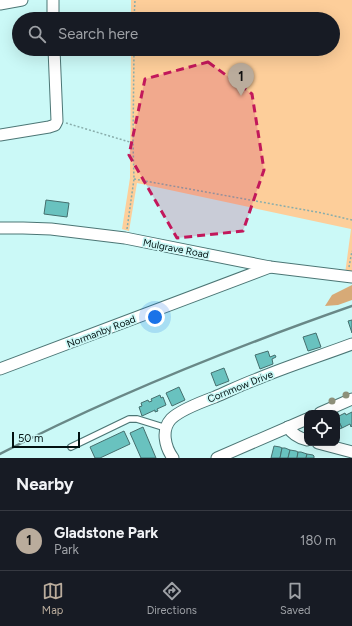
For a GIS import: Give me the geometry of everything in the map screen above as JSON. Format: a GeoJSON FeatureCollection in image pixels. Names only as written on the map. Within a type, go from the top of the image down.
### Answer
{"type":"FeatureCollection","features":[{"type":"Feature","properties":{"kind":"street"},"geometry":{"type":"LineString","coordinates":[[0,4],[22,0]]}},
{"type":"Feature","properties":{"kind":"street"},"geometry":{"type":"LineString","coordinates":[[53,0],[53,12]]}},
{"type":"Feature","properties":{"kind":"street"},"geometry":{"type":"LineString","coordinates":[[0,135],[50,128],[56,123],[54,56]]}},
{"type":"Feature","properties":{"kind":"street","name":"Mulgrave Road"},"geometry":{"type":"LineString","coordinates":[[0,228],[51,229],[125,238],[270,267],[350,277]]}},
{"type":"Feature","properties":{"kind":"street","name":"Normanby Road"},"geometry":{"type":"LineString","coordinates":[[0,369],[270,267]]}},
{"type":"Feature","properties":{"kind":"street","name":"Cornmow Drive"},"geometry":{"type":"LineString","coordinates":[[166,428],[171,419],[177,414],[204,401],[258,378],[352,344]]}},
{"type":"Feature","properties":{"kind":"street"},"geometry":{"type":"LineString","coordinates":[[327,410],[352,399]]}},
{"type":"Feature","properties":{"kind":"street"},"geometry":{"type":"LineString","coordinates":[[217,458],[304,420]]}},
{"type":"Feature","properties":{"kind":"street"},"geometry":{"type":"LineString","coordinates":[[288,427],[291,432],[304,439]]}},
{"type":"Feature","properties":{"kind":"street"},"geometry":{"type":"LineString","coordinates":[[166,428],[166,446],[172,458]]}},
{"type":"Feature","properties":{"kind":"street"},"geometry":{"type":"LineString","coordinates":[[329,446],[352,452]]}},
{"type":"Feature","properties":{"kind":"lane"},"geometry":{"type":"LineString","coordinates":[[71,447],[129,419],[137,419],[166,428]]}},
{"type":"Feature","properties":{"kind":"path"},"geometry":{"type":"LineString","coordinates":[[134,12],[135,0]]}},
{"type":"Feature","properties":{"kind":"path"},"geometry":{"type":"LineString","coordinates":[[125,238],[134,179],[134,56]]}},
{"type":"Feature","properties":{"kind":"path"},"geometry":{"type":"LineString","coordinates":[[56,123],[133,143]]}},
{"type":"Feature","properties":{"kind":"path"},"geometry":{"type":"LineString","coordinates":[[134,179],[322,213],[352,220]]}},
{"type":"Feature","properties":{"kind":"path"},"geometry":{"type":"LineString","coordinates":[[350,277],[352,251]]}},
{"type":"Feature","properties":{"kind":"highlighted area"},"geometry":{"type":"Polygon","coordinates":[[[208,62],[252,94],[264,170],[243,231],[177,238],[129,155],[145,79],[208,62]]]}},
{"type":"Feature","properties":{"kind":"shaded area"},"geometry":{"type":"Polygon","coordinates":[[[131,0],[352,0],[352,276],[345,274],[351,229],[137,183],[129,231],[122,229],[130,178],[131,56],[340,56],[340,12],[131,12],[131,0]]]}},
{"type":"Feature","properties":{"kind":"shaded area"},"geometry":{"type":"Polygon","coordinates":[[[352,285],[352,300],[338,305],[325,306],[332,295],[352,285]]]}},
{"type":"Feature","properties":{"kind":"building"},"geometry":{"type":"Polygon","coordinates":[[[46,200],[69,203],[67,217],[44,214],[46,200]]]}},
{"type":"Feature","properties":{"kind":"building"},"geometry":{"type":"Polygon","coordinates":[[[352,320],[352,333],[348,321],[352,320]]]}},
{"type":"Feature","properties":{"kind":"building"},"geometry":{"type":"Polygon","coordinates":[[[316,333],[321,347],[308,351],[303,337],[316,333]]]}},
{"type":"Feature","properties":{"kind":"building"},"geometry":{"type":"Polygon","coordinates":[[[268,351],[270,357],[275,355],[276,357],[272,359],[273,364],[260,369],[255,355],[268,351]]]}},
{"type":"Feature","properties":{"kind":"building"},"geometry":{"type":"Polygon","coordinates":[[[224,368],[229,381],[216,386],[211,373],[224,368]]]}},
{"type":"Feature","properties":{"kind":"building"},"geometry":{"type":"Polygon","coordinates":[[[179,387],[185,400],[172,406],[166,393],[179,387]]]}},
{"type":"Feature","properties":{"kind":"building"},"geometry":{"type":"Polygon","coordinates":[[[160,395],[161,398],[163,397],[166,405],[157,409],[158,411],[155,412],[155,410],[142,416],[139,407],[142,406],[141,403],[148,400],[149,402],[152,401],[151,399],[160,395]]]}},
{"type":"Feature","properties":{"kind":"building"},"geometry":{"type":"Polygon","coordinates":[[[352,412],[352,426],[351,427],[350,424],[342,428],[340,424],[340,416],[345,413],[346,415],[352,412]]]}},
{"type":"Feature","properties":{"kind":"building"},"geometry":{"type":"Polygon","coordinates":[[[143,427],[156,458],[141,458],[130,433],[143,427]]]}},
{"type":"Feature","properties":{"kind":"building"},"geometry":{"type":"Polygon","coordinates":[[[124,431],[130,444],[100,458],[95,458],[90,447],[124,431]]]}},
{"type":"Feature","properties":{"kind":"building"},"geometry":{"type":"Polygon","coordinates":[[[274,446],[282,448],[280,458],[271,458],[274,446]]]}},
{"type":"Feature","properties":{"kind":"building"},"geometry":{"type":"Polygon","coordinates":[[[282,448],[290,450],[288,458],[280,458],[282,448]]]}},
{"type":"Feature","properties":{"kind":"building"},"geometry":{"type":"Polygon","coordinates":[[[290,450],[298,452],[297,458],[288,458],[290,450]]]}},
{"type":"Feature","properties":{"kind":"building"},"geometry":{"type":"Polygon","coordinates":[[[298,452],[307,454],[306,458],[297,458],[298,452]]]}},
{"type":"Feature","properties":{"kind":"building"},"geometry":{"type":"Polygon","coordinates":[[[307,454],[313,455],[314,458],[306,458],[307,454]]]}},
{"type":"Feature","properties":{"kind":"railway"},"geometry":{"type":"LineString","coordinates":[[0,454],[43,432],[129,392],[262,339],[352,306]]}},
{"type":"Feature","properties":{"kind":"place","name":"Gladstone Park"},"geometry":{"type":"Point","coordinates":[241,96]}}]}
